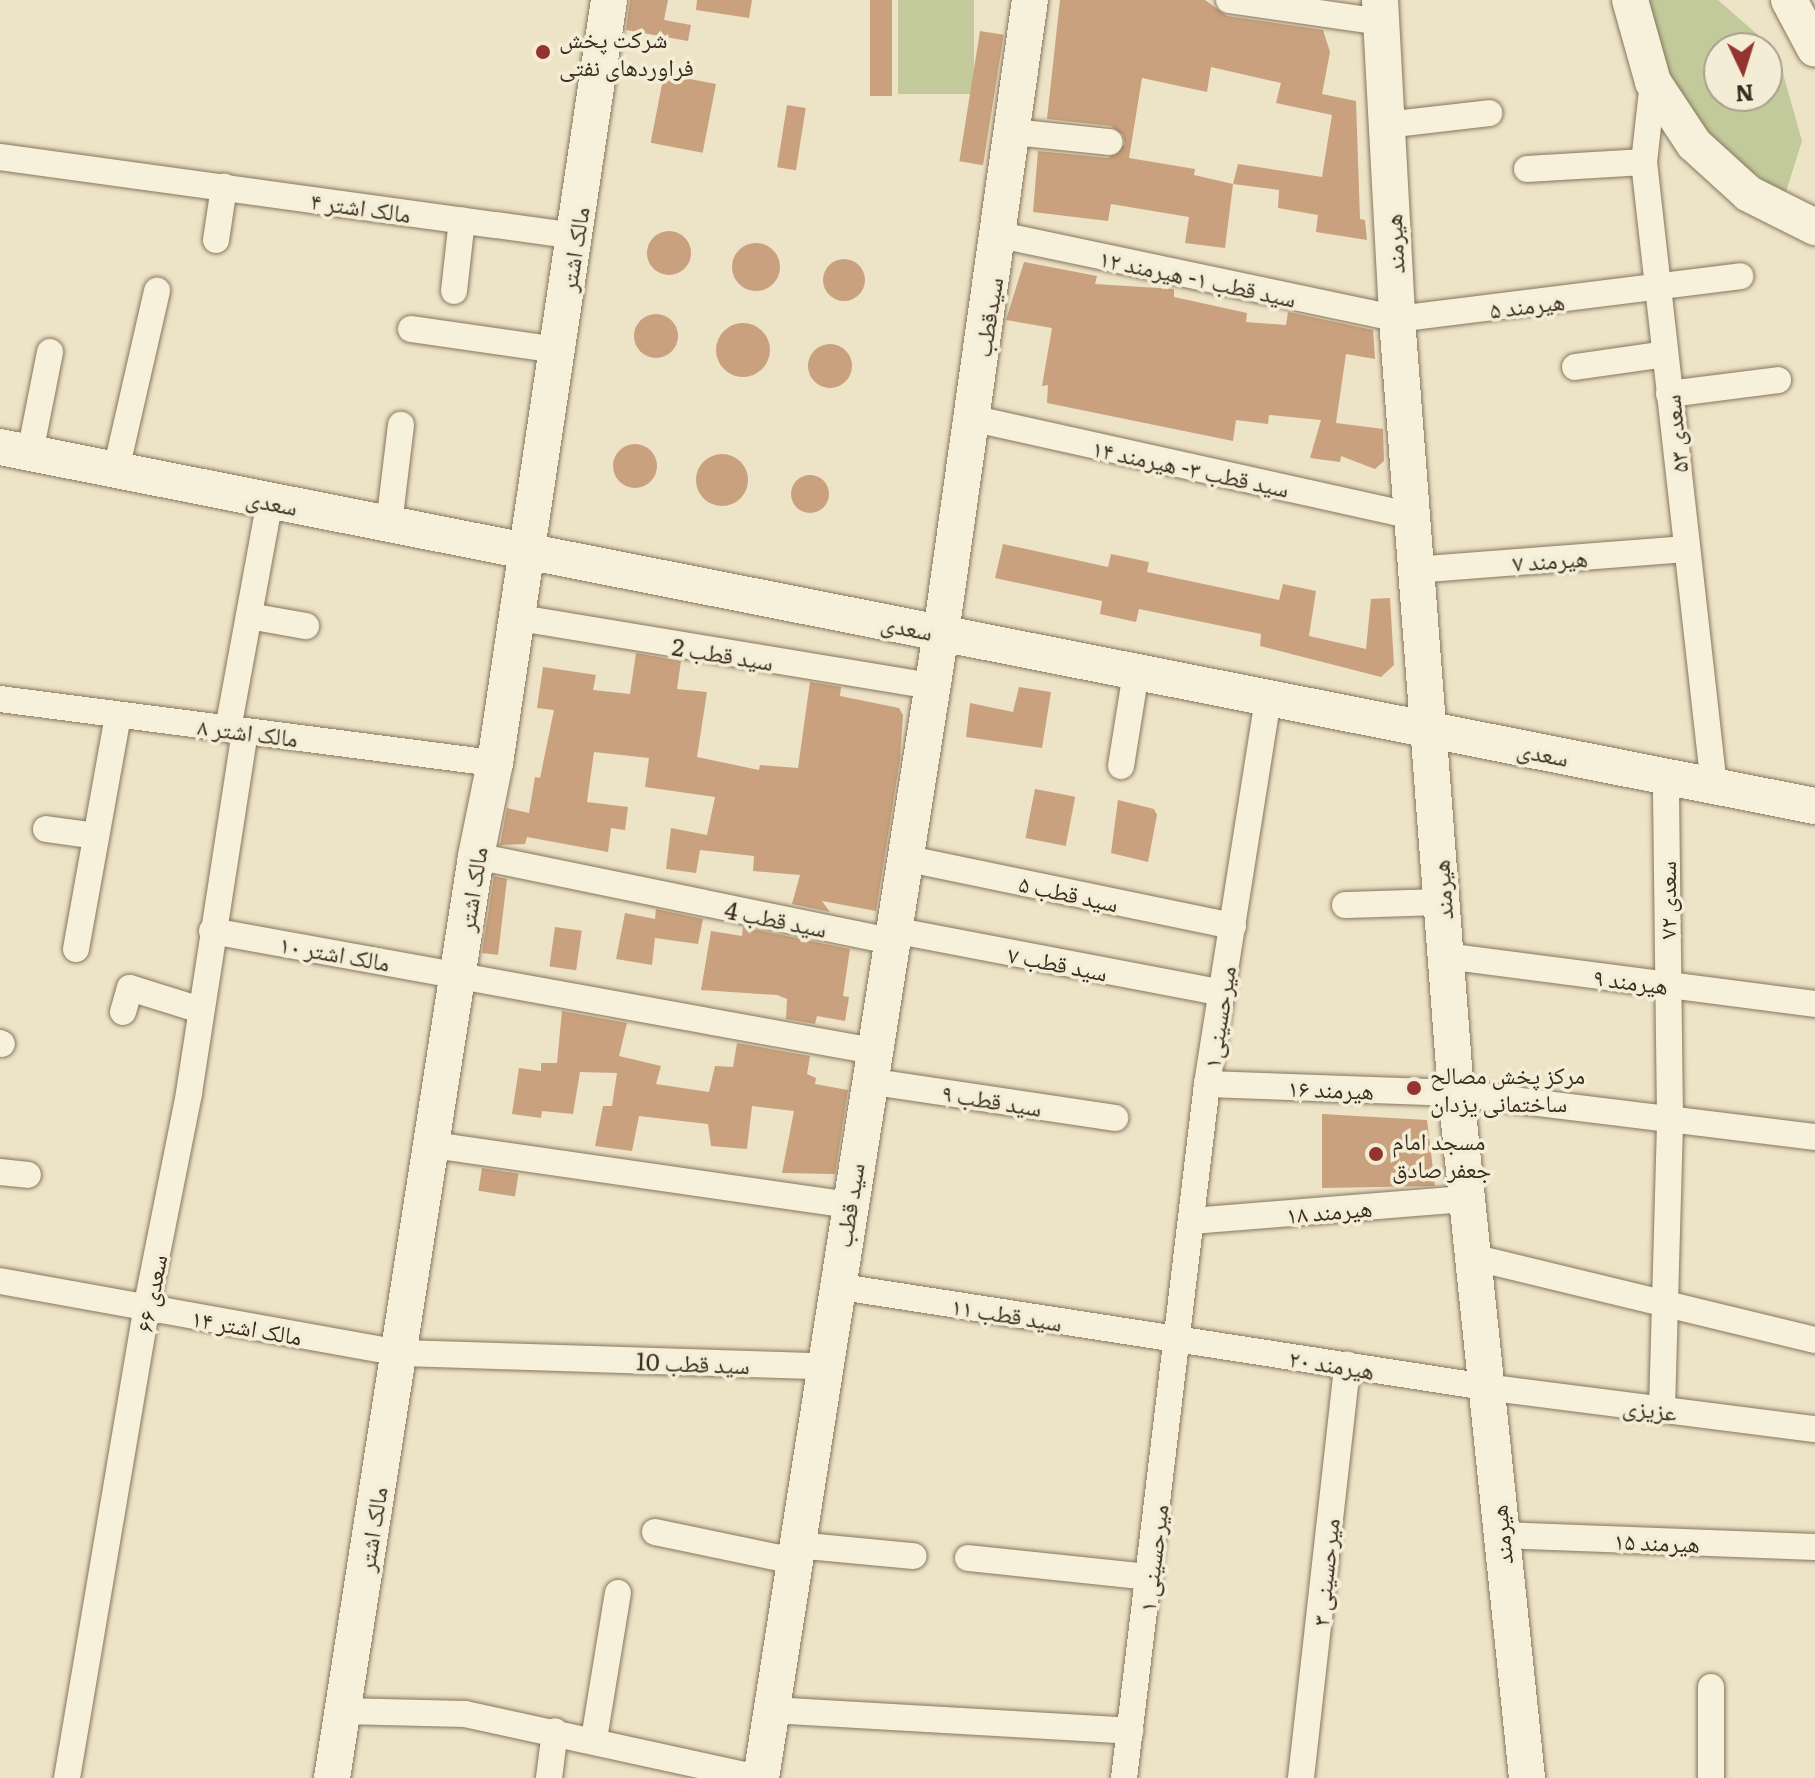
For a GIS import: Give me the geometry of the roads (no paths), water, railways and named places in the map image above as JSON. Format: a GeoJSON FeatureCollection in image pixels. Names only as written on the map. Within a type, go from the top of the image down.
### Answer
{"type":"FeatureCollection","features":[{"type":"Feature","properties":{"kind":"main road","name":"مالک اشتر"},"geometry":{"type":"LineString","coordinates":[[332,1778],[476,856],[495,763],[523,551],[575,236],[609,0]]}},
{"type":"Feature","properties":{"kind":"main road","name":"سیدقطب"},"geometry":{"type":"LineString","coordinates":[[941,633],[1000,235],[1030,0]]}},
{"type":"Feature","properties":{"kind":"main road"},"geometry":{"type":"LineString","coordinates":[[1630,0],[1653,82],[1694,144],[1749,194],[1815,227]]}},
{"type":"Feature","properties":{"kind":"main road"},"geometry":{"type":"LineString","coordinates":[[1789,0],[1815,49]]}},
{"type":"Feature","properties":{"kind":"main road","name":"هیرمند"},"geometry":{"type":"LineString","coordinates":[[1380,11],[1410,515],[1456,1093],[1527,1778]]}},
{"type":"Feature","properties":{"kind":"main road","name":"سعدی"},"geometry":{"type":"LineString","coordinates":[[15,450],[1815,806]]}},
{"type":"Feature","properties":{"kind":"main road","name":"سید قطب"},"geometry":{"type":"LineString","coordinates":[[760,1778],[835,1286],[941,633]]}},
{"type":"Feature","properties":{"kind":"street"},"geometry":{"type":"LineString","coordinates":[[1229,0],[1380,11]]}},
{"type":"Feature","properties":{"kind":"street","name":"سعدی ۵۳"},"geometry":{"type":"LineString","coordinates":[[1653,82],[1644,162],[1714,786]]}},
{"type":"Feature","properties":{"kind":"street"},"geometry":{"type":"LineString","coordinates":[[1386,125],[1489,113]]}},
{"type":"Feature","properties":{"kind":"street"},"geometry":{"type":"LineString","coordinates":[[1013,132],[1109,142]]}},
{"type":"Feature","properties":{"kind":"street","name":"مالک اشتر ۴"},"geometry":{"type":"LineString","coordinates":[[0,157],[575,236]]}},
{"type":"Feature","properties":{"kind":"street"},"geometry":{"type":"LineString","coordinates":[[1527,169],[1644,162]]}},
{"type":"Feature","properties":{"kind":"street"},"geometry":{"type":"LineString","coordinates":[[216,240],[224,187]]}},
{"type":"Feature","properties":{"kind":"street"},"geometry":{"type":"LineString","coordinates":[[454,291],[462,220]]}},
{"type":"Feature","properties":{"kind":"street","name":"سید قطب ۱- هیرمند ۱۲"},"geometry":{"type":"LineString","coordinates":[[1000,235],[1397,319]]}},
{"type":"Feature","properties":{"kind":"street","name":"هیرمند ۵"},"geometry":{"type":"LineString","coordinates":[[1397,319],[1740,276]]}},
{"type":"Feature","properties":{"kind":"street"},"geometry":{"type":"LineString","coordinates":[[116,470],[157,291]]}},
{"type":"Feature","properties":{"kind":"street"},"geometry":{"type":"LineString","coordinates":[[411,329],[557,350]]}},
{"type":"Feature","properties":{"kind":"street"},"geometry":{"type":"LineString","coordinates":[[15,450],[50,352]]}},
{"type":"Feature","properties":{"kind":"street"},"geometry":{"type":"LineString","coordinates":[[1575,367],[1665,354]]}},
{"type":"Feature","properties":{"kind":"street"},"geometry":{"type":"LineString","coordinates":[[1669,394],[1778,380]]}},
{"type":"Feature","properties":{"kind":"street","name":"سید قطب ۳- هیرمند ۱۴"},"geometry":{"type":"LineString","coordinates":[[971,418],[1410,515]]}},
{"type":"Feature","properties":{"kind":"street"},"geometry":{"type":"LineString","coordinates":[[389,524],[401,425]]}},
{"type":"Feature","properties":{"kind":"street"},"geometry":{"type":"LineString","coordinates":[[236,730],[249,616],[270,501]]}},
{"type":"Feature","properties":{"kind":"street","name":"هیرمند ۷"},"geometry":{"type":"LineString","coordinates":[[1414,570],[1686,549]]}},
{"type":"Feature","properties":{"kind":"street"},"geometry":{"type":"LineString","coordinates":[[249,616],[306,626]]}},
{"type":"Feature","properties":{"kind":"street","name":"سید قطب 2"},"geometry":{"type":"LineString","coordinates":[[514,617],[933,686]]}},
{"type":"Feature","properties":{"kind":"street"},"geometry":{"type":"LineString","coordinates":[[1121,766],[1136,672]]}},
{"type":"Feature","properties":{"kind":"street","name":"میرحسینی۱"},"geometry":{"type":"LineString","coordinates":[[1179,1339],[1207,1084],[1268,698]]}},
{"type":"Feature","properties":{"kind":"street","name":"مالک اشتر ۸"},"geometry":{"type":"LineString","coordinates":[[0,699],[495,763]]}},
{"type":"Feature","properties":{"kind":"street"},"geometry":{"type":"LineString","coordinates":[[76,949],[118,715]]}},
{"type":"Feature","properties":{"kind":"street","name":"سعدی ۶۶"},"geometry":{"type":"LineString","coordinates":[[67,1778],[200,1010],[236,730]]}},
{"type":"Feature","properties":{"kind":"street","name":"سعدی ۷۲"},"geometry":{"type":"LineString","coordinates":[[1662,1410],[1670,1119],[1666,985],[1666,776]]}},
{"type":"Feature","properties":{"kind":"street"},"geometry":{"type":"LineString","coordinates":[[46,829],[96,836]]}},
{"type":"Feature","properties":{"kind":"street","name":"سید قطب 4"},"geometry":{"type":"LineString","coordinates":[[476,856],[661,895],[892,936]]}},
{"type":"Feature","properties":{"kind":"street","name":"سید قطب ۵"},"geometry":{"type":"LineString","coordinates":[[904,858],[1233,926]]}},
{"type":"Feature","properties":{"kind":"street"},"geometry":{"type":"LineString","coordinates":[[1345,905],[1442,902]]}},
{"type":"Feature","properties":{"kind":"street","name":"مالک اشتر ۱۰"},"geometry":{"type":"LineString","coordinates":[[212,931],[666,1013]]}},
{"type":"Feature","properties":{"kind":"street","name":"سید قطب ۷"},"geometry":{"type":"LineString","coordinates":[[892,936],[1222,993]]}},
{"type":"Feature","properties":{"kind":"street","name":"هیرمند ۹"},"geometry":{"type":"LineString","coordinates":[[1446,956],[1815,1004]]}},
{"type":"Feature","properties":{"kind":"street"},"geometry":{"type":"LineString","coordinates":[[123,1012],[130,988],[200,1010]]}},
{"type":"Feature","properties":{"kind":"street","name":"سید قطب ۹"},"geometry":{"type":"LineString","coordinates":[[666,1013],[871,1066],[1115,1118]]}},
{"type":"Feature","properties":{"kind":"street","name":"هیرمند ۱۶"},"geometry":{"type":"LineString","coordinates":[[1207,1084],[1456,1093],[1815,1137]]}},
{"type":"Feature","properties":{"kind":"street"},"geometry":{"type":"LineString","coordinates":[[433,1145],[848,1205]]}},
{"type":"Feature","properties":{"kind":"street"},"geometry":{"type":"LineString","coordinates":[[0,1172],[28,1175]]}},
{"type":"Feature","properties":{"kind":"street","name":"هیرمند ۱۸"},"geometry":{"type":"LineString","coordinates":[[1192,1221],[1467,1199]]}},
{"type":"Feature","properties":{"kind":"street"},"geometry":{"type":"LineString","coordinates":[[1472,1257],[1815,1340]]}},
{"type":"Feature","properties":{"kind":"street","name":"مالک اشتر ۱۴"},"geometry":{"type":"LineString","coordinates":[[0,1281],[400,1353],[563,1358]]}},
{"type":"Feature","properties":{"kind":"street","name":"سید قطب ۱۱"},"geometry":{"type":"LineString","coordinates":[[835,1286],[1179,1339]]}},
{"type":"Feature","properties":{"kind":"street","name":"هیرمند ۲۰"},"geometry":{"type":"LineString","coordinates":[[1179,1339],[1485,1387]]}},
{"type":"Feature","properties":{"kind":"street","name":"میرحسینی ۱"},"geometry":{"type":"LineString","coordinates":[[1124,1778],[1179,1339]]}},
{"type":"Feature","properties":{"kind":"street","name":"سید قطب 10"},"geometry":{"type":"LineString","coordinates":[[563,1358],[823,1366]]}},
{"type":"Feature","properties":{"kind":"street","name":"میرحسینی ۳"},"geometry":{"type":"LineString","coordinates":[[1301,1778],[1347,1365]]}},
{"type":"Feature","properties":{"kind":"street","name":"عزیزی"},"geometry":{"type":"LineString","coordinates":[[1485,1387],[1815,1429]]}},
{"type":"Feature","properties":{"kind":"street"},"geometry":{"type":"LineString","coordinates":[[655,1532],[795,1553],[913,1556]]}},
{"type":"Feature","properties":{"kind":"street","name":"هیرمند ۱۵"},"geometry":{"type":"LineString","coordinates":[[1500,1535],[1815,1547]]}},
{"type":"Feature","properties":{"kind":"street"},"geometry":{"type":"LineString","coordinates":[[968,1558],[1149,1577]]}},
{"type":"Feature","properties":{"kind":"street"},"geometry":{"type":"LineString","coordinates":[[594,1739],[618,1593]]}},
{"type":"Feature","properties":{"kind":"street"},"geometry":{"type":"LineString","coordinates":[[1711,1687],[1711,1778]]}},
{"type":"Feature","properties":{"kind":"street"},"geometry":{"type":"LineString","coordinates":[[771,1710],[966,1724],[1130,1731]]}},
{"type":"Feature","properties":{"kind":"street"},"geometry":{"type":"LineString","coordinates":[[342,1711],[465,1714],[594,1739],[760,1778]]}},
{"type":"Feature","properties":{"kind":"street"},"geometry":{"type":"LineString","coordinates":[[549,1778],[555,1731]]}},
{"type":"Feature","properties":{"kind":"place","name":"شرکت پخش فراوردهای نفتی"},"geometry":{"type":"Point","coordinates":[543,52]}},
{"type":"Feature","properties":{"kind":"place","name":"مرکز پخش مصالح ساختمانی یزدان"},"geometry":{"type":"Point","coordinates":[1414,1088]}},
{"type":"Feature","properties":{"kind":"place","name":"مسجد امام جعفر صادق"},"geometry":{"type":"Point","coordinates":[1376,1154]}}]}
